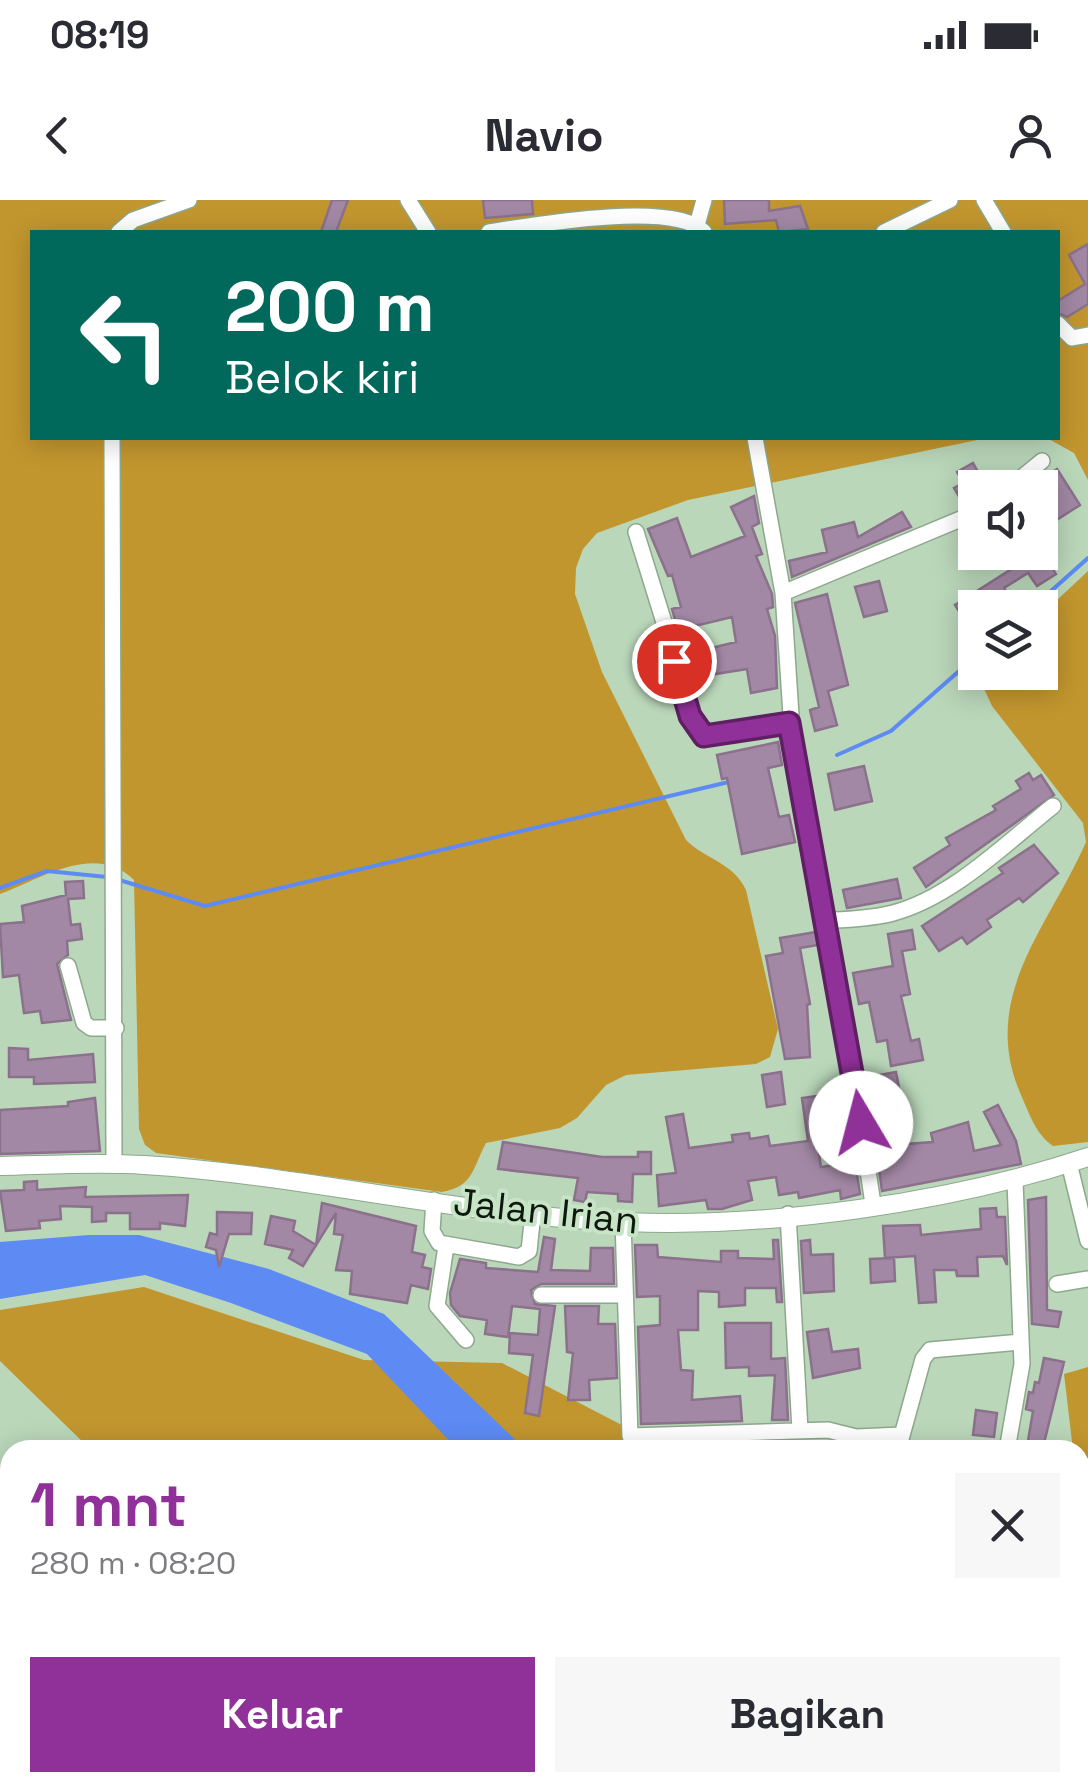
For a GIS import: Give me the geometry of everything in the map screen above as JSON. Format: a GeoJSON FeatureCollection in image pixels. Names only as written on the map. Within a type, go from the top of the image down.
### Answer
{"type":"FeatureCollection","features":[{"type":"Feature","properties":{"kind":"main road","name":"Jalan Irian"},"geometry":{"type":"LineString","coordinates":[[0,1166],[114,1164],[623,1222],[788,1214],[873,1204],[1015,1181],[1088,1157]]}},
{"type":"Feature","properties":{"kind":"street"},"geometry":{"type":"LineString","coordinates":[[121,230],[133,220],[189,200]]}},
{"type":"Feature","properties":{"kind":"street"},"geometry":{"type":"LineString","coordinates":[[408,200],[427,230]]}},
{"type":"Feature","properties":{"kind":"street"},"geometry":{"type":"LineString","coordinates":[[510,230],[655,216],[700,229],[704,200]]}},
{"type":"Feature","properties":{"kind":"street"},"geometry":{"type":"LineString","coordinates":[[888,230],[950,200]]}},
{"type":"Feature","properties":{"kind":"street"},"geometry":{"type":"LineString","coordinates":[[984,200],[1002,230]]}},
{"type":"Feature","properties":{"kind":"street"},"geometry":{"type":"LineString","coordinates":[[1060,326],[1072,338],[1088,335]]}},
{"type":"Feature","properties":{"kind":"street"},"geometry":{"type":"LineString","coordinates":[[112,440],[114,1164]]}},
{"type":"Feature","properties":{"kind":"street"},"geometry":{"type":"LineString","coordinates":[[755,440],[782,593],[789,723],[851,1052],[873,1204]]}},
{"type":"Feature","properties":{"kind":"street"},"geometry":{"type":"LineString","coordinates":[[1030,470],[1042,460]]}},
{"type":"Feature","properties":{"kind":"street"},"geometry":{"type":"LineString","coordinates":[[782,593],[958,520]]}},
{"type":"Feature","properties":{"kind":"street"},"geometry":{"type":"LineString","coordinates":[[636,532],[698,732],[709,737],[789,723]]}},
{"type":"Feature","properties":{"kind":"street"},"geometry":{"type":"LineString","coordinates":[[824,921],[869,918],[909,908],[967,873],[1053,806]]}},
{"type":"Feature","properties":{"kind":"street"},"geometry":{"type":"LineString","coordinates":[[68,966],[84,1023],[90,1028],[116,1028]]}},
{"type":"Feature","properties":{"kind":"street"},"geometry":{"type":"LineString","coordinates":[[1069,1163],[1088,1241]]}},
{"type":"Feature","properties":{"kind":"street"},"geometry":{"type":"LineString","coordinates":[[1009,1440],[1021,1377],[1015,1181]]}},
{"type":"Feature","properties":{"kind":"street"},"geometry":{"type":"LineString","coordinates":[[434,1200],[433,1236],[446,1246],[525,1256],[533,1212]]}},
{"type":"Feature","properties":{"kind":"street"},"geometry":{"type":"LineString","coordinates":[[788,1214],[800,1430]]}},
{"type":"Feature","properties":{"kind":"street"},"geometry":{"type":"LineString","coordinates":[[623,1222],[622,1296],[630,1436],[800,1430],[839,1432],[878,1440]]}},
{"type":"Feature","properties":{"kind":"street"},"geometry":{"type":"LineString","coordinates":[[446,1246],[437,1306],[466,1340]]}},
{"type":"Feature","properties":{"kind":"street"},"geometry":{"type":"LineString","coordinates":[[1058,1284],[1088,1278]]}},
{"type":"Feature","properties":{"kind":"street"},"geometry":{"type":"LineString","coordinates":[[541,1295],[622,1296]]}},
{"type":"Feature","properties":{"kind":"street"},"geometry":{"type":"LineString","coordinates":[[900,1440],[923,1359],[930,1350],[1020,1342]]}},
{"type":"Feature","properties":{"kind":"street"},"geometry":{"type":"LineString","coordinates":[[839,1432],[839,1440]]}},
{"type":"Feature","properties":{"kind":"shaded area"},"geometry":{"type":"Polygon","coordinates":[[[0,200],[1088,200],[1088,480],[1074,453],[1051,440],[1060,440],[1060,230],[30,230],[30,440],[977,440],[688,500],[597,533],[583,549],[576,568],[575,594],[602,672],[686,840],[727,867],[746,890],[778,1029],[770,1057],[756,1064],[626,1075],[606,1085],[577,1118],[560,1128],[486,1143],[466,1181],[442,1192],[156,1153],[145,1145],[139,1129],[134,880],[119,869],[86,864],[68,867],[0,894],[0,200]]]}},
{"type":"Feature","properties":{"kind":"shaded area"},"geometry":{"type":"Polygon","coordinates":[[[1088,571],[1088,1142],[1053,1146],[1037,1129],[1021,1095],[1010,1059],[1008,1026],[1013,994],[1024,964],[1086,842],[1083,823],[992,706],[985,690],[1058,690],[1058,599],[1088,571]]]}},
{"type":"Feature","properties":{"kind":"shaded area"},"geometry":{"type":"Polygon","coordinates":[[[144,1287],[364,1360],[502,1363],[651,1440],[81,1440],[0,1361],[0,1310],[144,1287]]]}},
{"type":"Feature","properties":{"kind":"shaded area"},"geometry":{"type":"Polygon","coordinates":[[[1088,1367],[1088,1440],[1072,1440],[1064,1374],[1088,1367]]]}},
{"type":"Feature","properties":{"kind":"water"},"geometry":{"type":"Polygon","coordinates":[[[139,1235],[269,1269],[384,1314],[516,1440],[449,1440],[367,1354],[145,1275],[0,1299],[0,1242],[139,1235]]]}},
{"type":"Feature","properties":{"kind":"building"},"geometry":{"type":"Polygon","coordinates":[[[332,200],[348,200],[337,230],[322,230],[332,200]]]}},
{"type":"Feature","properties":{"kind":"building"},"geometry":{"type":"Polygon","coordinates":[[[483,200],[532,200],[533,214],[485,218],[483,200]]]}},
{"type":"Feature","properties":{"kind":"building"},"geometry":{"type":"Polygon","coordinates":[[[724,200],[769,200],[769,211],[800,206],[808,229],[778,230],[776,220],[725,224],[724,200]]]}},
{"type":"Feature","properties":{"kind":"building"},"geometry":{"type":"Polygon","coordinates":[[[1088,244],[1088,304],[1067,317],[1060,314],[1060,300],[1085,284],[1069,255],[1088,244]]]}},
{"type":"Feature","properties":{"kind":"building"},"geometry":{"type":"Polygon","coordinates":[[[1058,471],[1080,505],[1058,519],[1058,471]]]}},
{"type":"Feature","properties":{"kind":"building"},"geometry":{"type":"Polygon","coordinates":[[[754,496],[759,523],[752,527],[762,554],[756,556],[772,594],[773,607],[767,609],[775,636],[777,688],[751,693],[747,669],[703,676],[699,651],[736,642],[732,617],[678,630],[672,609],[681,607],[672,575],[668,576],[648,529],[677,518],[691,557],[745,536],[731,507],[754,496]]]}},
{"type":"Feature","properties":{"kind":"building"},"geometry":{"type":"Polygon","coordinates":[[[902,512],[911,527],[792,577],[789,561],[827,552],[822,530],[854,522],[858,537],[902,512]]]}},
{"type":"Feature","properties":{"kind":"building"},"geometry":{"type":"Polygon","coordinates":[[[1010,570],[1053,570],[1056,574],[1037,586],[1028,573],[1005,590],[979,590],[1010,570]]]}},
{"type":"Feature","properties":{"kind":"building"},"geometry":{"type":"Polygon","coordinates":[[[879,581],[887,611],[864,617],[855,587],[879,581]]]}},
{"type":"Feature","properties":{"kind":"building"},"geometry":{"type":"Polygon","coordinates":[[[827,594],[848,685],[828,691],[837,725],[815,731],[810,710],[819,707],[795,603],[827,594]]]}},
{"type":"Feature","properties":{"kind":"building"},"geometry":{"type":"Polygon","coordinates":[[[778,742],[782,765],[768,768],[779,817],[789,815],[795,842],[742,854],[727,778],[722,779],[717,755],[778,742]]]}},
{"type":"Feature","properties":{"kind":"building"},"geometry":{"type":"Polygon","coordinates":[[[864,766],[872,801],[835,810],[828,774],[864,766]]]}},
{"type":"Feature","properties":{"kind":"building"},"geometry":{"type":"Polygon","coordinates":[[[1029,773],[1033,780],[1041,775],[1054,795],[926,887],[914,868],[950,845],[946,838],[996,810],[993,806],[1021,789],[1016,781],[1029,773]]]}},
{"type":"Feature","properties":{"kind":"building"},"geometry":{"type":"Polygon","coordinates":[[[1034,845],[1058,873],[1023,902],[1019,898],[987,920],[991,927],[967,944],[962,937],[939,951],[922,926],[1003,873],[999,868],[1034,845]]]}},
{"type":"Feature","properties":{"kind":"building"},"geometry":{"type":"Polygon","coordinates":[[[897,879],[901,898],[847,908],[843,890],[897,879]]]}},
{"type":"Feature","properties":{"kind":"building"},"geometry":{"type":"Polygon","coordinates":[[[83,881],[84,898],[68,899],[71,925],[80,924],[82,939],[67,941],[68,955],[57,964],[71,1020],[42,1023],[40,1011],[24,1013],[19,975],[3,977],[0,924],[24,922],[22,906],[66,895],[65,882],[83,881]]]}},
{"type":"Feature","properties":{"kind":"building"},"geometry":{"type":"Polygon","coordinates":[[[912,930],[915,949],[902,951],[910,994],[901,996],[911,1041],[919,1039],[923,1060],[891,1066],[887,1040],[877,1042],[869,1002],[859,1004],[853,973],[893,966],[888,934],[912,930]]]}},
{"type":"Feature","properties":{"kind":"building"},"geometry":{"type":"Polygon","coordinates":[[[816,932],[818,945],[800,948],[810,1004],[810,1057],[785,1059],[766,956],[783,953],[780,938],[816,932]]]}},
{"type":"Feature","properties":{"kind":"building"},"geometry":{"type":"Polygon","coordinates":[[[9,1048],[28,1049],[28,1060],[93,1054],[95,1082],[34,1084],[34,1077],[9,1077],[9,1048]]]}},
{"type":"Feature","properties":{"kind":"building"},"geometry":{"type":"Polygon","coordinates":[[[781,1072],[785,1104],[767,1107],[762,1075],[781,1072]]]}},
{"type":"Feature","properties":{"kind":"building"},"geometry":{"type":"Polygon","coordinates":[[[896,1072],[901,1098],[874,1103],[869,1077],[896,1072]]]}},
{"type":"Feature","properties":{"kind":"building"},"geometry":{"type":"Polygon","coordinates":[[[825,1095],[832,1140],[817,1142],[821,1167],[850,1163],[848,1150],[853,1149],[860,1194],[841,1199],[840,1190],[799,1198],[798,1192],[779,1195],[776,1177],[748,1181],[752,1200],[722,1209],[708,1209],[706,1200],[659,1206],[657,1175],[676,1173],[666,1117],[683,1114],[689,1148],[733,1142],[732,1135],[749,1133],[750,1139],[768,1136],[770,1146],[808,1141],[802,1098],[825,1095]]]}},
{"type":"Feature","properties":{"kind":"building"},"geometry":{"type":"Polygon","coordinates":[[[95,1098],[100,1151],[0,1154],[0,1110],[68,1106],[68,1102],[95,1098]]]}},
{"type":"Feature","properties":{"kind":"building"},"geometry":{"type":"Polygon","coordinates":[[[998,1105],[1016,1141],[1021,1164],[882,1191],[877,1154],[892,1151],[892,1145],[933,1142],[931,1133],[968,1122],[974,1151],[1001,1145],[984,1112],[998,1105]]]}},
{"type":"Feature","properties":{"kind":"building"},"geometry":{"type":"Polygon","coordinates":[[[503,1142],[602,1157],[638,1157],[638,1152],[651,1152],[651,1174],[633,1174],[632,1202],[618,1201],[618,1194],[587,1192],[585,1202],[574,1200],[578,1178],[498,1169],[503,1142]]]}},
{"type":"Feature","properties":{"kind":"building"},"geometry":{"type":"Polygon","coordinates":[[[37,1181],[37,1190],[86,1187],[85,1197],[188,1195],[185,1226],[160,1223],[160,1229],[130,1229],[130,1213],[106,1213],[106,1221],[92,1222],[92,1207],[60,1206],[61,1219],[39,1221],[40,1228],[6,1231],[0,1191],[24,1190],[24,1182],[37,1181]]]}},
{"type":"Feature","properties":{"kind":"building"},"geometry":{"type":"Polygon","coordinates":[[[1046,1197],[1047,1310],[1061,1312],[1058,1327],[1032,1324],[1028,1200],[1046,1197]]]}},
{"type":"Feature","properties":{"kind":"building"},"geometry":{"type":"Polygon","coordinates":[[[322,1203],[416,1226],[412,1252],[425,1255],[422,1267],[431,1269],[428,1289],[411,1285],[407,1303],[350,1294],[352,1271],[336,1270],[343,1235],[334,1234],[336,1213],[303,1266],[289,1258],[293,1250],[265,1244],[271,1216],[295,1221],[293,1231],[316,1245],[322,1203]]]}},
{"type":"Feature","properties":{"kind":"building"},"geometry":{"type":"Polygon","coordinates":[[[996,1208],[997,1217],[1005,1217],[1007,1265],[1003,1256],[977,1257],[978,1276],[934,1270],[936,1302],[919,1303],[915,1256],[885,1258],[883,1226],[920,1225],[921,1235],[981,1229],[980,1209],[996,1208]]]}},
{"type":"Feature","properties":{"kind":"building"},"geometry":{"type":"Polygon","coordinates":[[[217,1212],[252,1213],[251,1234],[229,1234],[219,1267],[216,1250],[206,1247],[210,1233],[217,1235],[217,1212]]]}},
{"type":"Feature","properties":{"kind":"building"},"geometry":{"type":"Polygon","coordinates":[[[544,1237],[555,1239],[551,1270],[590,1271],[591,1248],[613,1248],[614,1284],[541,1284],[531,1290],[535,1304],[555,1306],[539,1416],[525,1413],[533,1355],[509,1353],[510,1333],[538,1335],[540,1309],[512,1306],[508,1337],[485,1334],[487,1320],[460,1316],[451,1305],[450,1293],[460,1259],[486,1263],[486,1268],[538,1272],[544,1237]]]}},
{"type":"Feature","properties":{"kind":"building"},"geometry":{"type":"Polygon","coordinates":[[[773,1240],[778,1240],[782,1302],[777,1302],[776,1288],[745,1288],[745,1305],[719,1307],[719,1292],[698,1291],[698,1330],[678,1330],[681,1370],[693,1371],[692,1400],[740,1396],[742,1421],[641,1424],[638,1327],[660,1325],[660,1296],[637,1297],[635,1245],[657,1245],[658,1257],[721,1262],[721,1251],[738,1251],[738,1258],[774,1259],[773,1240]]]}},
{"type":"Feature","properties":{"kind":"building"},"geometry":{"type":"Polygon","coordinates":[[[810,1240],[811,1255],[833,1254],[834,1291],[804,1293],[801,1241],[810,1240]]]}},
{"type":"Feature","properties":{"kind":"building"},"geometry":{"type":"Polygon","coordinates":[[[894,1258],[895,1281],[871,1283],[870,1259],[894,1258]]]}},
{"type":"Feature","properties":{"kind":"building"},"geometry":{"type":"Polygon","coordinates":[[[565,1306],[599,1306],[598,1324],[615,1324],[617,1378],[589,1380],[590,1400],[568,1400],[573,1353],[567,1352],[565,1306]]]}},
{"type":"Feature","properties":{"kind":"building"},"geometry":{"type":"Polygon","coordinates":[[[725,1323],[771,1323],[771,1359],[785,1358],[788,1420],[772,1420],[775,1375],[749,1376],[749,1367],[726,1368],[725,1323]]]}},
{"type":"Feature","properties":{"kind":"building"},"geometry":{"type":"Polygon","coordinates":[[[828,1329],[832,1352],[858,1349],[860,1368],[813,1378],[807,1332],[828,1329]]]}},
{"type":"Feature","properties":{"kind":"building"},"geometry":{"type":"Polygon","coordinates":[[[1044,1358],[1064,1362],[1045,1440],[1028,1440],[1033,1411],[1026,1409],[1029,1392],[1033,1393],[1035,1382],[1039,1383],[1044,1358]]]}},
{"type":"Feature","properties":{"kind":"building"},"geometry":{"type":"Polygon","coordinates":[[[976,1410],[997,1413],[994,1437],[973,1435],[976,1410]]]}},
{"type":"Feature","properties":{"kind":"waterway"},"geometry":{"type":"LineString","coordinates":[[1052,590],[1088,558]]}},
{"type":"Feature","properties":{"kind":"waterway"},"geometry":{"type":"LineString","coordinates":[[837,755],[891,731],[958,672]]}},
{"type":"Feature","properties":{"kind":"waterway"},"geometry":{"type":"LineString","coordinates":[[116,879],[205,906],[733,781]]}},
{"type":"Feature","properties":{"kind":"waterway"},"geometry":{"type":"LineString","coordinates":[[0,888],[47,871],[107,877]]}},
{"type":"Feature","properties":{"kind":"route"},"geometry":{"type":"LineString","coordinates":[[674,661],[690,716],[704,736],[789,723],[861,1123]]}}]}
